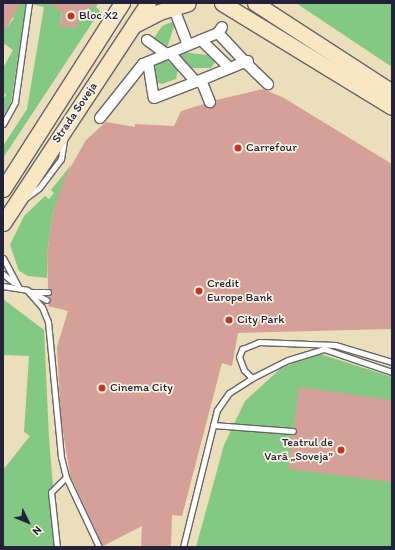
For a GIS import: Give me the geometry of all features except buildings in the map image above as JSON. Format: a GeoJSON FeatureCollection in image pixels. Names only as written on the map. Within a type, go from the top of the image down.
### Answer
{"type":"FeatureCollection","features":[{"type":"Feature","properties":{"kind":"main road","name":"Strada Soveja"},"geometry":{"type":"LineString","coordinates":[[3,189],[122,3]]}},
{"type":"Feature","properties":{"kind":"main road","name":"Strada Soveja"},"geometry":{"type":"LineString","coordinates":[[3,223],[148,3]]}},
{"type":"Feature","properties":{"kind":"main road"},"geometry":{"type":"LineString","coordinates":[[133,26],[159,12],[188,3]]}},
{"type":"Feature","properties":{"kind":"main road"},"geometry":{"type":"LineString","coordinates":[[222,3],[392,107]]}},
{"type":"Feature","properties":{"kind":"main road"},"geometry":{"type":"LineString","coordinates":[[255,3],[392,92]]}},
{"type":"Feature","properties":{"kind":"street"},"geometry":{"type":"LineString","coordinates":[[176,14],[188,45]]}},
{"type":"Feature","properties":{"kind":"street"},"geometry":{"type":"LineString","coordinates":[[100,118],[143,64],[201,40],[220,30],[246,62],[268,84]]}},
{"type":"Feature","properties":{"kind":"street"},"geometry":{"type":"LineString","coordinates":[[147,40],[168,53],[198,81],[210,102]]}},
{"type":"Feature","properties":{"kind":"street"},"geometry":{"type":"LineString","coordinates":[[201,40],[230,68]]}},
{"type":"Feature","properties":{"kind":"street"},"geometry":{"type":"LineString","coordinates":[[148,62],[154,98],[246,62]]}},
{"type":"Feature","properties":{"kind":"lane"},"geometry":{"type":"LineString","coordinates":[[3,124],[16,102],[29,3]]}},
{"type":"Feature","properties":{"kind":"lane"},"geometry":{"type":"LineString","coordinates":[[3,258],[14,282]]}},
{"type":"Feature","properties":{"kind":"lane"},"geometry":{"type":"LineString","coordinates":[[3,274],[14,282],[19,288]]}},
{"type":"Feature","properties":{"kind":"lane"},"geometry":{"type":"LineString","coordinates":[[3,286],[29,291],[48,300]]}},
{"type":"Feature","properties":{"kind":"lane"},"geometry":{"type":"LineString","coordinates":[[29,291],[48,292]]}},
{"type":"Feature","properties":{"kind":"lane"},"geometry":{"type":"LineString","coordinates":[[29,291],[42,306],[48,322],[62,457],[66,477],[99,547]]}},
{"type":"Feature","properties":{"kind":"lane"},"geometry":{"type":"LineString","coordinates":[[252,378],[244,370],[239,358],[242,349],[259,342],[335,345],[392,362]]}},
{"type":"Feature","properties":{"kind":"lane"},"geometry":{"type":"LineString","coordinates":[[183,547],[217,410],[229,393],[252,378],[288,360],[324,349],[392,372]]}},
{"type":"Feature","properties":{"kind":"lane"},"geometry":{"type":"LineString","coordinates":[[213,425],[293,431]]}},
{"type":"Feature","properties":{"kind":"lane"},"geometry":{"type":"LineString","coordinates":[[57,547],[51,492],[66,477]]}},
{"type":"Feature","properties":{"kind":"green space"},"geometry":{"type":"Polygon","coordinates":[[[17,3],[26,3],[11,104],[3,117],[3,99],[6,95],[3,92],[3,68],[13,50],[3,43],[3,24],[7,27],[14,18],[12,17],[17,3]]]}},
{"type":"Feature","properties":{"kind":"green space"},"geometry":{"type":"Polygon","coordinates":[[[26,3],[49,3],[62,11],[60,26],[77,21],[89,8],[86,3],[98,3],[96,7],[100,11],[3,158],[3,146],[27,109],[44,7],[26,3]]]}},
{"type":"Feature","properties":{"kind":"green space"},"geometry":{"type":"Polygon","coordinates":[[[296,3],[392,3],[392,67],[296,3]]]}},
{"type":"Feature","properties":{"kind":"green space"},"geometry":{"type":"Polygon","coordinates":[[[176,20],[167,48],[152,41],[162,26],[176,20]]]}},
{"type":"Feature","properties":{"kind":"green space"},"geometry":{"type":"Polygon","coordinates":[[[182,52],[207,55],[215,62],[211,68],[192,68],[180,56],[182,52]]]}},
{"type":"Feature","properties":{"kind":"green space"},"geometry":{"type":"Polygon","coordinates":[[[165,59],[178,70],[176,79],[162,84],[154,81],[151,63],[165,59]]]}},
{"type":"Feature","properties":{"kind":"green space"},"geometry":{"type":"Polygon","coordinates":[[[71,165],[53,212],[47,254],[47,278],[28,276],[19,271],[10,245],[24,216],[45,196],[49,199],[54,193],[51,190],[71,165]]]}},
{"type":"Feature","properties":{"kind":"green space"},"geometry":{"type":"Polygon","coordinates":[[[3,299],[44,330],[49,438],[58,547],[3,547],[3,470],[30,436],[24,432],[29,356],[3,355],[3,299]]]}},
{"type":"Feature","properties":{"kind":"green space"},"geometry":{"type":"Polygon","coordinates":[[[317,353],[392,377],[392,547],[196,547],[224,445],[245,401],[280,369],[317,353]]]}},
{"type":"Feature","properties":{"kind":"place","name":"Bloc X2"},"geometry":{"type":"Point","coordinates":[71,16]}},
{"type":"Feature","properties":{"kind":"place","name":"Carrefour"},"geometry":{"type":"Point","coordinates":[238,148]}},
{"type":"Feature","properties":{"kind":"place","name":"Credit Europe Bank"},"geometry":{"type":"Point","coordinates":[199,291]}},
{"type":"Feature","properties":{"kind":"place","name":"City Park"},"geometry":{"type":"Point","coordinates":[229,320]}},
{"type":"Feature","properties":{"kind":"place","name":"Cinema City"},"geometry":{"type":"Point","coordinates":[102,388]}},
{"type":"Feature","properties":{"kind":"place","name":"Teatrul de Vară „Soveja”"},"geometry":{"type":"Point","coordinates":[341,450]}}]}
